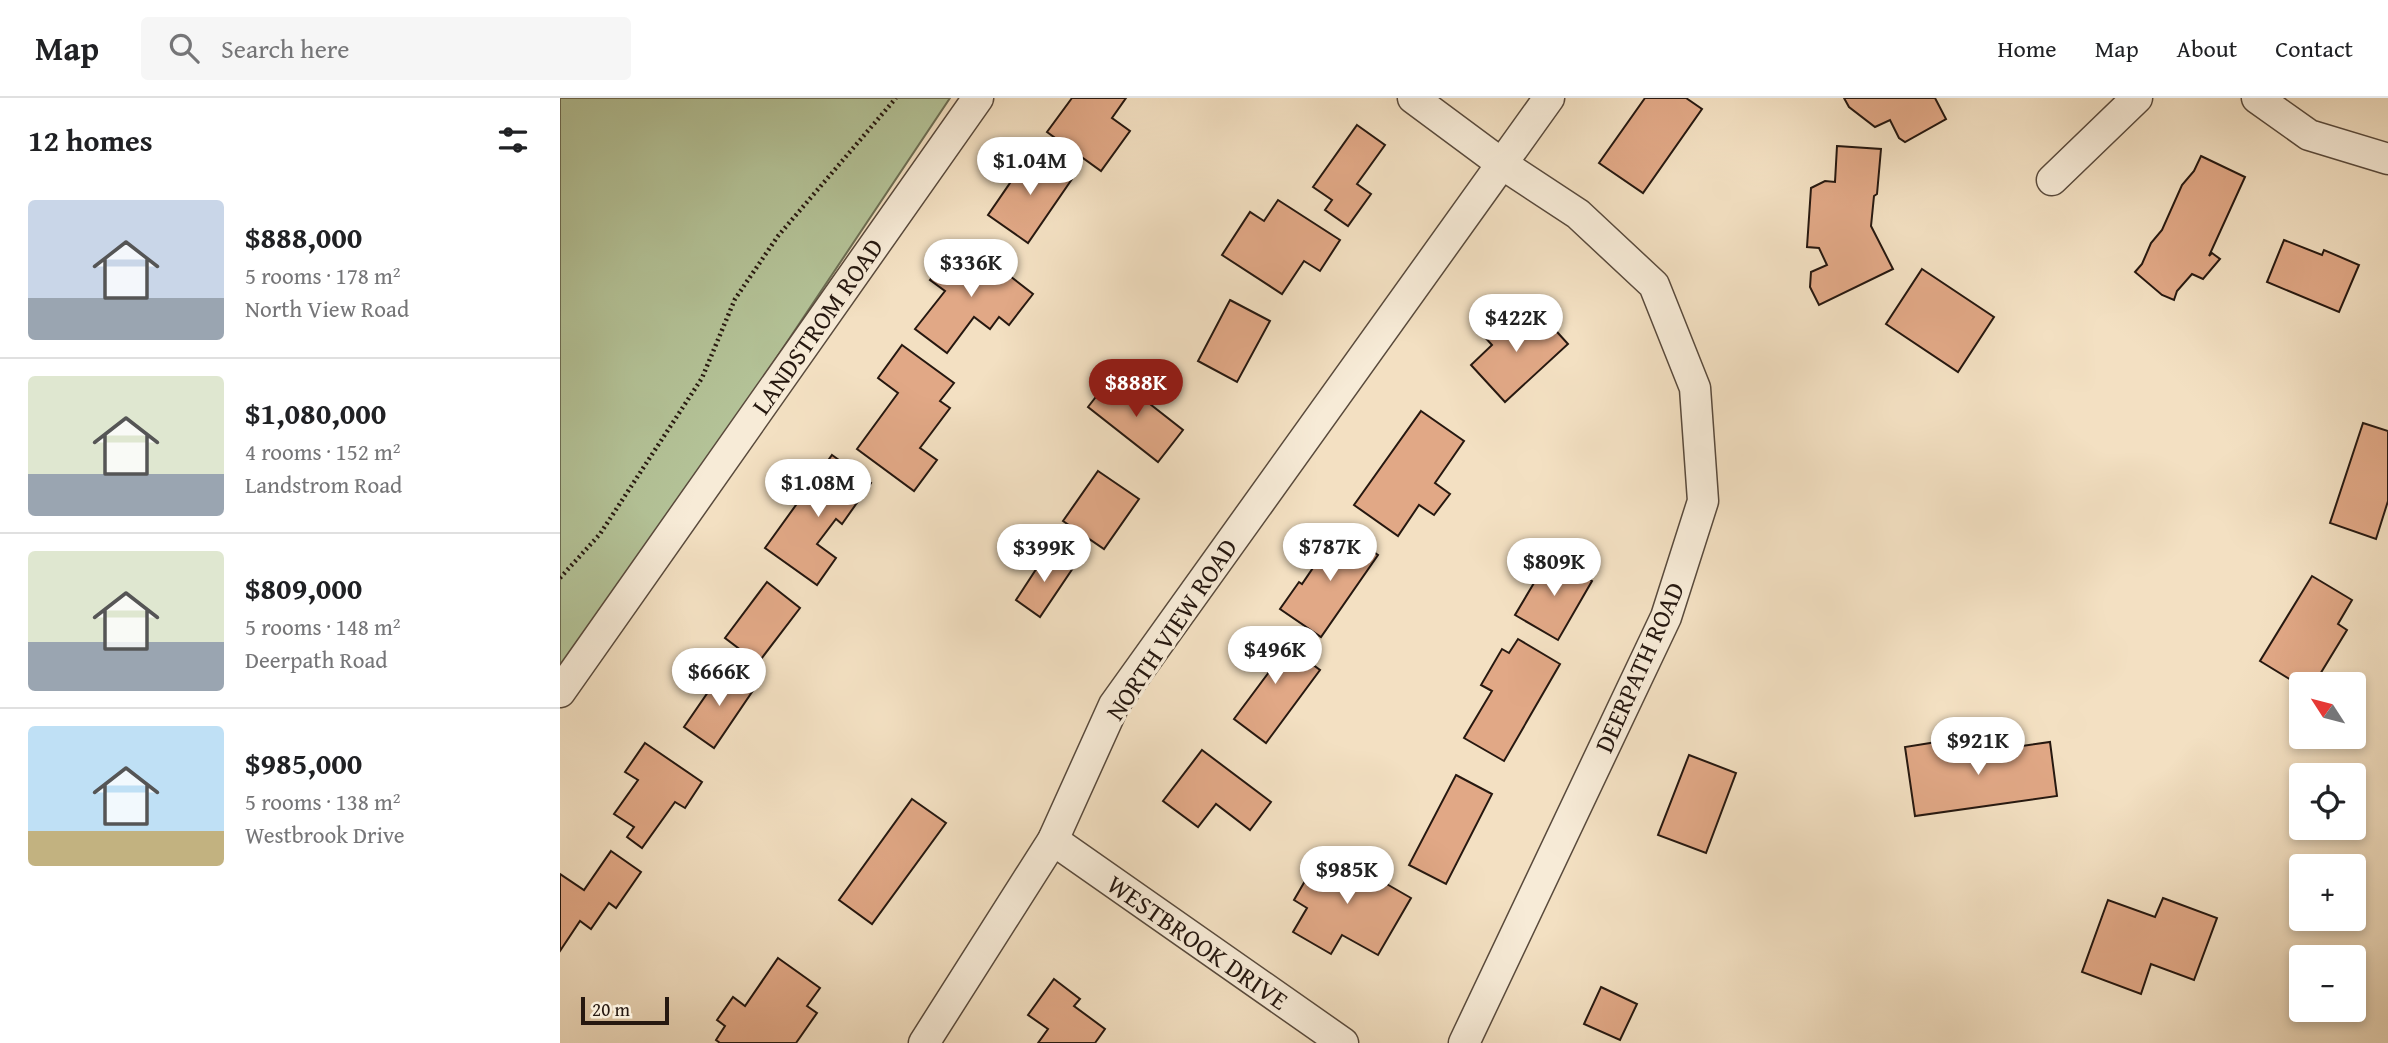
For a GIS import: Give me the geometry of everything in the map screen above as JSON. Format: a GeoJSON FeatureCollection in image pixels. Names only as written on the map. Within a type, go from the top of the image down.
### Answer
{"type":"FeatureCollection","features":[{"type":"Feature","properties":{"kind":"street","name":"LANDSTROM ROAD"},"geometry":{"type":"LineString","coordinates":[[560,692],[978,98]]}},
{"type":"Feature","properties":{"kind":"street","name":"DEERPATH ROAD"},"geometry":{"type":"LineString","coordinates":[[1413,98],[1502,164],[1578,214],[1654,285],[1695,388],[1703,501],[1666,617],[1464,1043]]}},
{"type":"Feature","properties":{"kind":"street","name":"NORTH VIEW ROAD"},"geometry":{"type":"LineString","coordinates":[[924,1043],[1053,840],[1114,705],[1549,98]]}},
{"type":"Feature","properties":{"kind":"street"},"geometry":{"type":"LineString","coordinates":[[2052,180],[2137,98]]}},
{"type":"Feature","properties":{"kind":"street"},"geometry":{"type":"LineString","coordinates":[[2257,98],[2309,135],[2388,159]]}},
{"type":"Feature","properties":{"kind":"street","name":"WESTBROOK DRIVE"},"geometry":{"type":"LineString","coordinates":[[1053,840],[1343,1043]]}},
{"type":"Feature","properties":{"kind":"path"},"geometry":{"type":"LineString","coordinates":[[560,578],[600,534],[702,378],[735,299],[778,236],[896,98]]}},
{"type":"Feature","properties":{"kind":"green space"},"geometry":{"type":"Polygon","coordinates":[[[560,98],[950,98],[560,682],[560,98]]]}},
{"type":"Feature","properties":{"kind":"building"},"geometry":{"type":"Polygon","coordinates":[[[1072,98],[1126,98],[1112,118],[1130,131],[1101,171],[1047,132],[1072,98]]]}},
{"type":"Feature","properties":{"kind":"building"},"geometry":{"type":"Polygon","coordinates":[[[1645,98],[1686,98],[1702,109],[1643,193],[1599,163],[1645,98]]]}},
{"type":"Feature","properties":{"kind":"building"},"geometry":{"type":"Polygon","coordinates":[[[1844,98],[1935,98],[1946,119],[1905,142],[1899,138],[1890,120],[1875,127],[1849,107],[1844,98]]]}},
{"type":"Feature","properties":{"kind":"building"},"geometry":{"type":"Polygon","coordinates":[[[1357,125],[1385,145],[1357,184],[1371,194],[1348,226],[1325,210],[1332,200],[1313,187],[1357,125]]]}},
{"type":"Feature","properties":{"kind":"building"},"geometry":{"type":"Polygon","coordinates":[[[1837,146],[1881,149],[1871,226],[1893,269],[1819,305],[1810,287],[1811,272],[1827,265],[1819,248],[1807,247],[1811,188],[1825,181],[1835,182],[1837,146]]]}},
{"type":"Feature","properties":{"kind":"building"},"geometry":{"type":"Polygon","coordinates":[[[1032,151],[1072,179],[1028,243],[988,215],[1032,151]]]}},
{"type":"Feature","properties":{"kind":"building"},"geometry":{"type":"Polygon","coordinates":[[[2201,156],[2245,177],[2209,256],[2212,253],[2220,259],[2203,279],[2192,274],[2177,291],[2174,300],[2162,295],[2135,272],[2142,264],[2151,243],[2162,230],[2182,185],[2194,171],[2201,156]]]}},
{"type":"Feature","properties":{"kind":"building"},"geometry":{"type":"Polygon","coordinates":[[[1278,200],[1340,240],[1320,271],[1304,261],[1282,294],[1222,255],[1250,212],[1264,221],[1278,200]]]}},
{"type":"Feature","properties":{"kind":"building"},"geometry":{"type":"Polygon","coordinates":[[[2284,240],[2322,255],[2324,250],[2359,265],[2339,312],[2267,282],[2284,240]]]}},
{"type":"Feature","properties":{"kind":"building"},"geometry":{"type":"Polygon","coordinates":[[[974,248],[1033,294],[1009,325],[999,317],[990,329],[974,317],[947,353],[915,329],[945,291],[930,280],[947,257],[960,267],[974,248]]]}},
{"type":"Feature","properties":{"kind":"building"},"geometry":{"type":"Polygon","coordinates":[[[1922,269],[1994,317],[1958,372],[1886,324],[1922,269]]]}},
{"type":"Feature","properties":{"kind":"building"},"geometry":{"type":"Polygon","coordinates":[[[1230,300],[1270,321],[1237,382],[1198,361],[1230,300]]]}},
{"type":"Feature","properties":{"kind":"building"},"geometry":{"type":"Polygon","coordinates":[[[1511,310],[1534,335],[1548,322],[1568,344],[1505,402],[1471,365],[1492,345],[1483,335],[1511,310]]]}},
{"type":"Feature","properties":{"kind":"building"},"geometry":{"type":"Polygon","coordinates":[[[902,345],[954,383],[940,401],[950,408],[920,448],[937,460],[914,491],[857,449],[898,393],[878,378],[902,345]]]}},
{"type":"Feature","properties":{"kind":"building"},"geometry":{"type":"Polygon","coordinates":[[[1113,375],[1183,430],[1158,462],[1088,407],[1113,375]]]}},
{"type":"Feature","properties":{"kind":"building"},"geometry":{"type":"Polygon","coordinates":[[[1421,411],[1464,441],[1435,483],[1450,494],[1434,515],[1419,505],[1398,536],[1354,505],[1421,411]]]}},
{"type":"Feature","properties":{"kind":"building"},"geometry":{"type":"Polygon","coordinates":[[[2363,423],[2388,431],[2388,501],[2376,539],[2330,523],[2363,423]]]}},
{"type":"Feature","properties":{"kind":"building"},"geometry":{"type":"Polygon","coordinates":[[[832,455],[871,483],[842,524],[836,519],[817,544],[836,558],[817,585],[765,548],[832,455]]]}},
{"type":"Feature","properties":{"kind":"building"},"geometry":{"type":"Polygon","coordinates":[[[1098,471],[1139,499],[1104,549],[1063,521],[1098,471]]]}},
{"type":"Feature","properties":{"kind":"building"},"geometry":{"type":"Polygon","coordinates":[[[1340,528],[1378,555],[1321,637],[1280,609],[1299,582],[1302,584],[1340,528]]]}},
{"type":"Feature","properties":{"kind":"building"},"geometry":{"type":"Polygon","coordinates":[[[1048,551],[1073,568],[1040,617],[1016,600],[1048,551]]]}},
{"type":"Feature","properties":{"kind":"building"},"geometry":{"type":"Polygon","coordinates":[[[1550,556],[1592,581],[1558,640],[1515,615],[1550,556]]]}},
{"type":"Feature","properties":{"kind":"building"},"geometry":{"type":"Polygon","coordinates":[[[2312,576],[2352,600],[2338,624],[2347,630],[2321,672],[2289,672],[2289,679],[2260,661],[2312,576]]]}},
{"type":"Feature","properties":{"kind":"building"},"geometry":{"type":"Polygon","coordinates":[[[767,582],[800,608],[758,663],[725,638],[767,582]]]}},
{"type":"Feature","properties":{"kind":"building"},"geometry":{"type":"Polygon","coordinates":[[[1266,630],[1320,670],[1266,743],[1234,719],[1269,672],[1247,655],[1266,630]]]}},
{"type":"Feature","properties":{"kind":"building"},"geometry":{"type":"Polygon","coordinates":[[[1518,639],[1560,664],[1504,761],[1464,738],[1492,691],[1481,685],[1502,649],[1509,653],[1518,639]]]}},
{"type":"Feature","properties":{"kind":"building"},"geometry":{"type":"Polygon","coordinates":[[[724,669],[754,689],[714,748],[684,727],[724,669]]]}},
{"type":"Feature","properties":{"kind":"building"},"geometry":{"type":"Polygon","coordinates":[[[1943,741],[1945,757],[2050,742],[2057,796],[1915,816],[1905,747],[1943,741]]]}},
{"type":"Feature","properties":{"kind":"building"},"geometry":{"type":"Polygon","coordinates":[[[645,743],[702,782],[685,808],[675,802],[642,848],[627,837],[634,827],[614,814],[638,780],[625,772],[645,743]]]}},
{"type":"Feature","properties":{"kind":"building"},"geometry":{"type":"Polygon","coordinates":[[[1202,750],[1271,802],[1250,830],[1216,804],[1198,827],[1163,801],[1202,750]]]}},
{"type":"Feature","properties":{"kind":"building"},"geometry":{"type":"Polygon","coordinates":[[[1689,755],[1736,773],[1706,853],[1658,835],[1689,755]]]}},
{"type":"Feature","properties":{"kind":"building"},"geometry":{"type":"Polygon","coordinates":[[[1456,775],[1492,794],[1446,884],[1409,865],[1456,775]]]}},
{"type":"Feature","properties":{"kind":"building"},"geometry":{"type":"Polygon","coordinates":[[[912,799],[946,823],[872,924],[839,900],[912,799]]]}},
{"type":"Feature","properties":{"kind":"building"},"geometry":{"type":"Polygon","coordinates":[[[1324,848],[1411,898],[1378,955],[1342,935],[1331,954],[1293,932],[1307,908],[1294,900],[1324,848]]]}},
{"type":"Feature","properties":{"kind":"building"},"geometry":{"type":"Polygon","coordinates":[[[611,851],[641,872],[616,908],[609,903],[591,929],[580,921],[560,951],[560,874],[584,890],[611,851]]]}},
{"type":"Feature","properties":{"kind":"building"},"geometry":{"type":"Polygon","coordinates":[[[2163,898],[2217,918],[2194,980],[2151,964],[2141,994],[2082,972],[2108,900],[2155,917],[2163,898]]]}},
{"type":"Feature","properties":{"kind":"building"},"geometry":{"type":"Polygon","coordinates":[[[778,958],[820,988],[807,1006],[817,1013],[796,1043],[720,1043],[716,1040],[725,1026],[717,1020],[733,997],[745,1006],[778,958]]]}},
{"type":"Feature","properties":{"kind":"building"},"geometry":{"type":"Polygon","coordinates":[[[1054,979],[1080,999],[1074,1006],[1105,1029],[1095,1043],[1038,1043],[1048,1029],[1028,1015],[1054,979]]]}},
{"type":"Feature","properties":{"kind":"building"},"geometry":{"type":"Polygon","coordinates":[[[1601,987],[1637,1004],[1620,1040],[1584,1024],[1601,987]]]}}]}
